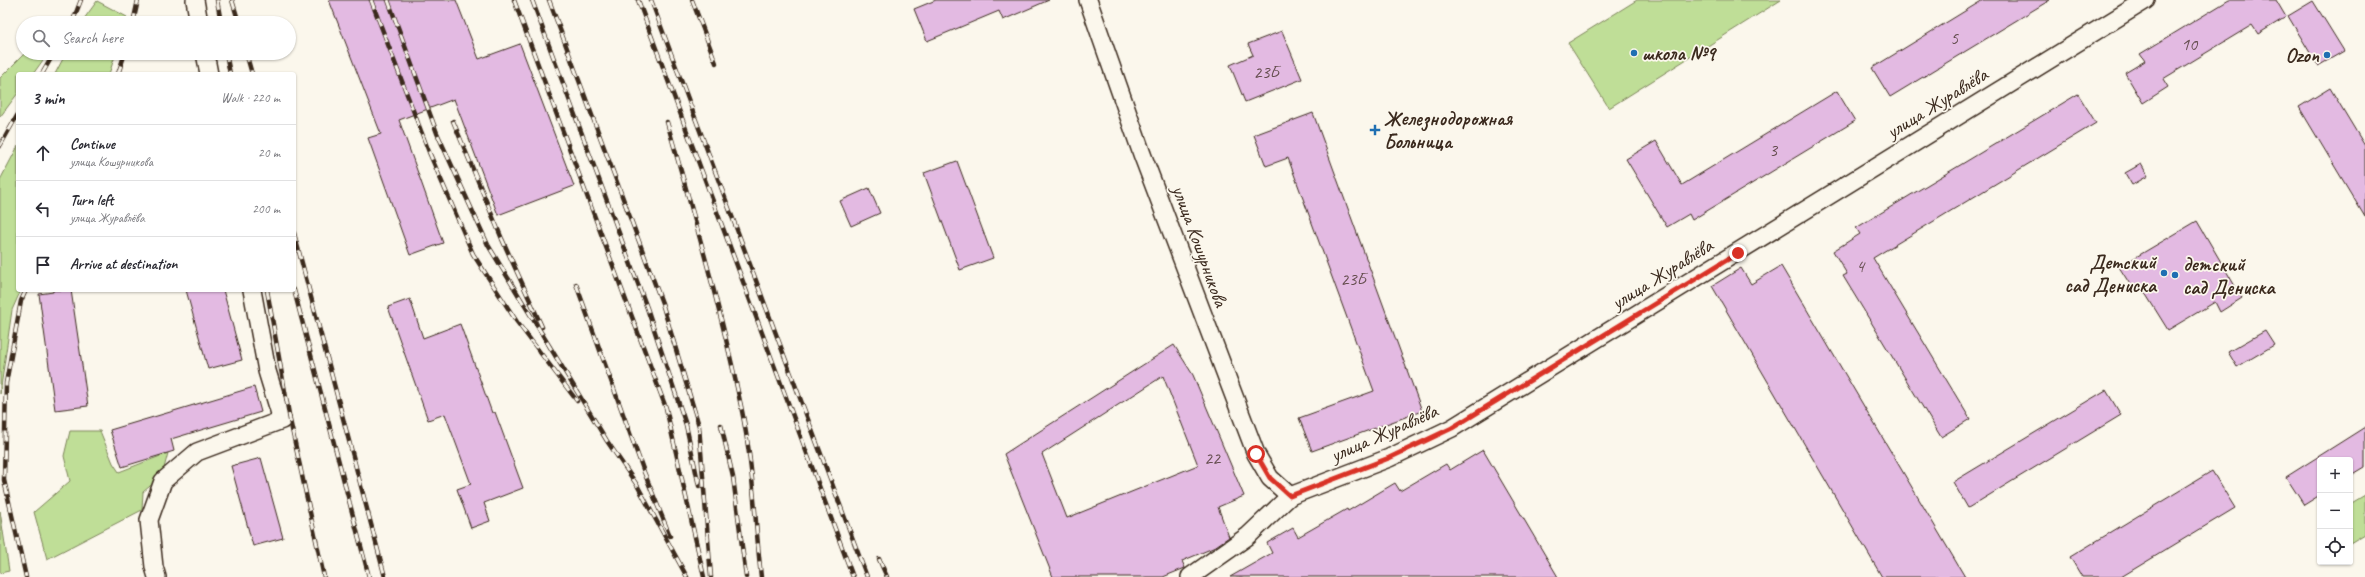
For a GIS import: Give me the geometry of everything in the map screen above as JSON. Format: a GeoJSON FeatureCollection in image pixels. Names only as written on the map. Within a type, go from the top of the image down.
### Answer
{"type":"FeatureCollection","features":[{"type":"Feature","properties":{"kind":"street"},"geometry":{"type":"LineString","coordinates":[[194,0],[197,16]]}},
{"type":"Feature","properties":{"kind":"street","name":"улица Кошурникова"},"geometry":{"type":"LineString","coordinates":[[1088,0],[1150,176],[1256,454],[1270,478],[1290,496]]}},
{"type":"Feature","properties":{"kind":"street","name":"улица Журавлёва"},"geometry":{"type":"LineString","coordinates":[[1290,496],[1389,458],[1452,428],[2146,0]]}},
{"type":"Feature","properties":{"kind":"street"},"geometry":{"type":"LineString","coordinates":[[206,60],[209,72]]}},
{"type":"Feature","properties":{"kind":"street"},"geometry":{"type":"LineString","coordinates":[[157,577],[154,567],[149,520],[163,481],[197,452],[282,420],[267,371],[252,292]]}},
{"type":"Feature","properties":{"kind":"street"},"geometry":{"type":"LineString","coordinates":[[1190,577],[1248,536],[1290,496]]}},
{"type":"Feature","properties":{"kind":"green space","name":"школа №9"},"geometry":{"type":"Polygon","coordinates":[[[1637,0],[1781,0],[1609,108],[1568,43],[1637,0]]]}},
{"type":"Feature","properties":{"kind":"green space"},"geometry":{"type":"Polygon","coordinates":[[[97,1],[125,16],[86,16],[97,1]]]}},
{"type":"Feature","properties":{"kind":"green space"},"geometry":{"type":"Polygon","coordinates":[[[18,60],[43,60],[34,72],[16,72],[16,96],[0,117],[0,78],[18,60]]]}},
{"type":"Feature","properties":{"kind":"green space"},"geometry":{"type":"Polygon","coordinates":[[[62,60],[114,60],[110,72],[56,72],[62,60]]]}},
{"type":"Feature","properties":{"kind":"green space"},"geometry":{"type":"Polygon","coordinates":[[[16,150],[16,292],[20,292],[12,310],[0,394],[0,180],[16,150]]]}},
{"type":"Feature","properties":{"kind":"green space"},"geometry":{"type":"Polygon","coordinates":[[[70,431],[100,431],[113,463],[119,472],[168,453],[162,476],[143,492],[142,510],[47,559],[34,512],[70,481],[64,456],[70,431]]]}},
{"type":"Feature","properties":{"kind":"green space"},"geometry":{"type":"Polygon","coordinates":[[[2365,495],[2365,534],[2353,541],[2353,529],[2353,502],[2365,495]]]}},
{"type":"Feature","properties":{"kind":"green space"},"geometry":{"type":"Polygon","coordinates":[[[0,511],[9,571],[0,573],[0,511]]]}},
{"type":"Feature","properties":{"kind":"building"},"geometry":{"type":"Polygon","coordinates":[[[329,0],[456,0],[479,59],[520,44],[574,186],[498,215],[454,99],[399,120],[443,243],[410,255],[368,138],[381,134],[329,0]]]}},
{"type":"Feature","properties":{"kind":"building"},"geometry":{"type":"Polygon","coordinates":[[[936,0],[1049,0],[1003,20],[999,11],[927,41],[914,9],[936,0]]]}},
{"type":"Feature","properties":{"kind":"building"},"geometry":{"type":"Polygon","coordinates":[[[1983,0],[2050,0],[1890,97],[1872,68],[1983,0]]]}},
{"type":"Feature","properties":{"kind":"building"},"geometry":{"type":"Polygon","coordinates":[[[2229,0],[2276,0],[2286,17],[2258,34],[2252,25],[2163,79],[2168,87],[2143,103],[2125,73],[2145,61],[2140,54],[2229,0]]]}},
{"type":"Feature","properties":{"kind":"building"},"geometry":{"type":"Polygon","coordinates":[[[2313,1],[2344,51],[2318,66],[2288,16],[2313,1]]]}},
{"type":"Feature","properties":{"kind":"building"},"geometry":{"type":"Polygon","coordinates":[[[1282,31],[1302,79],[1245,102],[1230,65],[1253,55],[1248,44],[1282,31]]]}},
{"type":"Feature","properties":{"kind":"building"},"geometry":{"type":"Polygon","coordinates":[[[2330,88],[2365,146],[2365,217],[2299,107],[2330,88]]]}},
{"type":"Feature","properties":{"kind":"building"},"geometry":{"type":"Polygon","coordinates":[[[1837,91],[1855,121],[1692,220],[1689,214],[1667,227],[1626,159],[1656,141],[1682,185],[1837,91]]]}},
{"type":"Feature","properties":{"kind":"building"},"geometry":{"type":"Polygon","coordinates":[[[2078,94],[2096,123],[1873,258],[1970,419],[1941,437],[1843,276],[1847,274],[1833,251],[1860,234],[1856,228],[2078,94]]]}},
{"type":"Feature","properties":{"kind":"building"},"geometry":{"type":"Polygon","coordinates":[[[1313,113],[1422,411],[1312,451],[1299,418],[1374,391],[1288,158],[1266,166],[1254,135],[1313,113]]]}},
{"type":"Feature","properties":{"kind":"building"},"geometry":{"type":"Polygon","coordinates":[[[957,161],[993,258],[960,270],[924,173],[957,161]]]}},
{"type":"Feature","properties":{"kind":"building"},"geometry":{"type":"Polygon","coordinates":[[[2141,164],[2148,176],[2132,185],[2125,173],[2141,164]]]}},
{"type":"Feature","properties":{"kind":"building"},"geometry":{"type":"Polygon","coordinates":[[[869,188],[880,213],[851,226],[840,201],[869,188]]]}},
{"type":"Feature","properties":{"kind":"building","name":"Детский сад Дениска"},"geometry":{"type":"Polygon","coordinates":[[[2197,221],[2242,298],[2220,312],[2215,302],[2168,330],[2140,285],[2133,289],[2119,267],[2197,221]]]}},
{"type":"Feature","properties":{"kind":"building"},"geometry":{"type":"Polygon","coordinates":[[[1781,266],[1965,577],[1882,577],[1712,286],[1741,268],[1751,284],[1781,266]]]}},
{"type":"Feature","properties":{"kind":"building"},"geometry":{"type":"Polygon","coordinates":[[[71,292],[88,406],[55,410],[39,294],[71,292]]]}},
{"type":"Feature","properties":{"kind":"building"},"geometry":{"type":"Polygon","coordinates":[[[187,292],[224,292],[242,360],[208,369],[187,292]]]}},
{"type":"Feature","properties":{"kind":"building"},"geometry":{"type":"Polygon","coordinates":[[[410,299],[423,338],[460,324],[492,413],[495,412],[523,488],[484,503],[490,521],[471,528],[457,489],[471,484],[445,414],[428,420],[388,307],[410,299]]]}},
{"type":"Feature","properties":{"kind":"building"},"geometry":{"type":"Polygon","coordinates":[[[2265,331],[2274,345],[2237,367],[2228,352],[2265,331]]]}},
{"type":"Feature","properties":{"kind":"building"},"geometry":{"type":"Polygon","coordinates":[[[1174,345],[1193,375],[1244,496],[1218,507],[1229,537],[1213,548],[1182,561],[1185,568],[1163,577],[1053,577],[1004,454],[1174,345]],[[1163,376],[1042,454],[1067,518],[1198,465],[1163,376]]]}},
{"type":"Feature","properties":{"kind":"building"},"geometry":{"type":"Polygon","coordinates":[[[254,387],[261,412],[171,439],[174,451],[122,467],[110,430],[254,387]]]}},
{"type":"Feature","properties":{"kind":"building"},"geometry":{"type":"Polygon","coordinates":[[[2106,390],[2121,415],[1968,508],[1953,482],[2106,390]]]}},
{"type":"Feature","properties":{"kind":"building"},"geometry":{"type":"Polygon","coordinates":[[[2365,427],[2365,467],[2353,474],[2353,457],[2318,457],[2365,427]]]}},
{"type":"Feature","properties":{"kind":"building"},"geometry":{"type":"Polygon","coordinates":[[[1483,450],[1558,577],[1230,577],[1272,553],[1267,543],[1293,528],[1298,537],[1347,509],[1348,511],[1395,483],[1400,491],[1446,464],[1450,470],[1483,450]]]}},
{"type":"Feature","properties":{"kind":"building"},"geometry":{"type":"Polygon","coordinates":[[[2317,457],[2317,497],[2304,505],[2286,477],[2317,457]]]}},
{"type":"Feature","properties":{"kind":"building"},"geometry":{"type":"Polygon","coordinates":[[[261,458],[283,538],[253,546],[231,466],[261,458]]]}},
{"type":"Feature","properties":{"kind":"building"},"geometry":{"type":"Polygon","coordinates":[[[2212,471],[2235,508],[2121,577],[2082,577],[2070,557],[2212,471]]]}},
{"type":"Feature","properties":{"kind":"railway"},"geometry":{"type":"LineString","coordinates":[[75,16],[81,0]]}},
{"type":"Feature","properties":{"kind":"railway"},"geometry":{"type":"LineString","coordinates":[[135,16],[138,0]]}},
{"type":"Feature","properties":{"kind":"railway"},"geometry":{"type":"LineString","coordinates":[[217,0],[220,16]]}},
{"type":"Feature","properties":{"kind":"railway"},"geometry":{"type":"LineString","coordinates":[[232,0],[237,16]]}},
{"type":"Feature","properties":{"kind":"railway"},"geometry":{"type":"LineString","coordinates":[[371,0],[429,152],[473,254],[517,322],[577,401]]}},
{"type":"Feature","properties":{"kind":"railway"},"geometry":{"type":"LineString","coordinates":[[388,0],[437,133],[488,245],[607,441],[637,485],[687,577]]}},
{"type":"Feature","properties":{"kind":"railway"},"geometry":{"type":"LineString","coordinates":[[514,0],[666,408],[704,577]]}},
{"type":"Feature","properties":{"kind":"railway"},"geometry":{"type":"LineString","coordinates":[[532,0],[647,308],[686,425],[699,486]]}},
{"type":"Feature","properties":{"kind":"railway"},"geometry":{"type":"LineString","coordinates":[[549,0],[662,303],[699,426],[711,577]]}},
{"type":"Feature","properties":{"kind":"railway"},"geometry":{"type":"LineString","coordinates":[[638,0],[853,577]]}},
{"type":"Feature","properties":{"kind":"railway"},"geometry":{"type":"LineString","coordinates":[[651,0],[867,577]]}},
{"type":"Feature","properties":{"kind":"railway"},"geometry":{"type":"LineString","coordinates":[[692,0],[716,63]]}},
{"type":"Feature","properties":{"kind":"railway"},"geometry":{"type":"LineString","coordinates":[[43,72],[50,60]]}},
{"type":"Feature","properties":{"kind":"railway"},"geometry":{"type":"LineString","coordinates":[[119,72],[123,60]]}},
{"type":"Feature","properties":{"kind":"railway"},"geometry":{"type":"LineString","coordinates":[[227,60],[230,72]]}},
{"type":"Feature","properties":{"kind":"railway"},"geometry":{"type":"LineString","coordinates":[[248,60],[251,72]]}},
{"type":"Feature","properties":{"kind":"railway"},"geometry":{"type":"LineString","coordinates":[[0,146],[16,118]]}},
{"type":"Feature","properties":{"kind":"railway"},"geometry":{"type":"LineString","coordinates":[[453,121],[502,239],[542,327]]}},
{"type":"Feature","properties":{"kind":"railway"},"geometry":{"type":"LineString","coordinates":[[667,122],[716,299],[741,406],[751,470],[761,577]]}},
{"type":"Feature","properties":{"kind":"railway"},"geometry":{"type":"LineString","coordinates":[[296,241],[385,577]]}},
{"type":"Feature","properties":{"kind":"railway"},"geometry":{"type":"LineString","coordinates":[[576,284],[644,472],[670,536]]}},
{"type":"Feature","properties":{"kind":"railway"},"geometry":{"type":"LineString","coordinates":[[25,292],[21,301],[6,383],[4,480],[26,577]]}},
{"type":"Feature","properties":{"kind":"railway"},"geometry":{"type":"LineString","coordinates":[[267,292],[290,420],[324,577]]}},
{"type":"Feature","properties":{"kind":"railway"},"geometry":{"type":"LineString","coordinates":[[295,292],[369,577]]}},
{"type":"Feature","properties":{"kind":"railway"},"geometry":{"type":"LineString","coordinates":[[721,425],[733,477],[746,577]]}},
{"type":"Feature","properties":{"kind":"railway"},"geometry":{"type":"LineString","coordinates":[[879,559],[887,577]]}},
{"type":"Feature","properties":{"kind":"place","name":"школа №9"},"geometry":{"type":"Point","coordinates":[1634,53]}},
{"type":"Feature","properties":{"kind":"place","name":"Ozon"},"geometry":{"type":"Point","coordinates":[2327,55]}},
{"type":"Feature","properties":{"kind":"place","name":"Железнодорожная Больница"},"geometry":{"type":"Point","coordinates":[1375,130]}},
{"type":"Feature","properties":{"kind":"place","name":"Детский сад Дениска"},"geometry":{"type":"Point","coordinates":[2164,273]}},
{"type":"Feature","properties":{"kind":"place","name":"детский сад Дениска"},"geometry":{"type":"Point","coordinates":[2175,275]}},
{"type":"Feature","properties":{"kind":"route"},"geometry":{"type":"LineString","coordinates":[[1256,454],[1270,478],[1290,496],[1389,458],[1452,428],[1738,253]]}}]}
